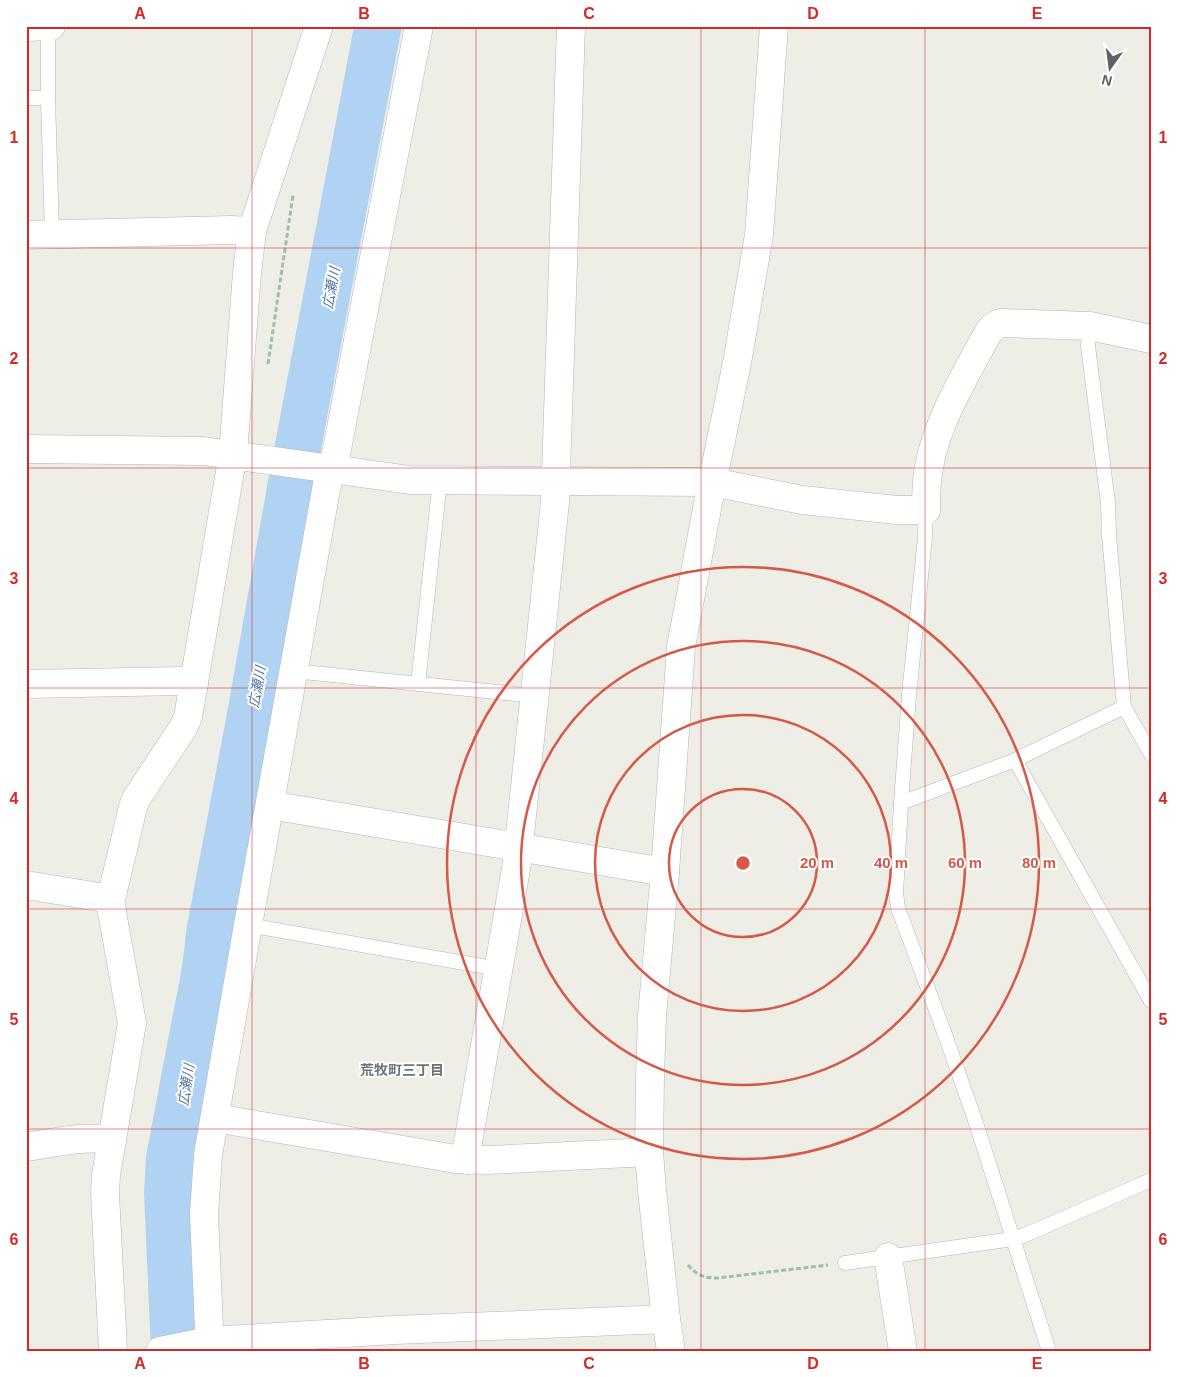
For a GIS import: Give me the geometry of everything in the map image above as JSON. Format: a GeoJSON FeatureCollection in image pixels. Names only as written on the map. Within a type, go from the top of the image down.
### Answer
{"type":"FeatureCollection","features":[{"type":"Feature","properties":{"kind":"street"},"geometry":{"type":"LineString","coordinates":[[26,27],[50,26]]}},
{"type":"Feature","properties":{"kind":"street"},"geometry":{"type":"LineString","coordinates":[[210,1346],[204,1214],[208,1154],[327,484],[328,468],[336,454],[419,26]]}},
{"type":"Feature","properties":{"kind":"street"},"geometry":{"type":"LineString","coordinates":[[468,1160],[467,1148],[519,847],[555,502],[571,26]]}},
{"type":"Feature","properties":{"kind":"street"},"geometry":{"type":"LineString","coordinates":[[671,1351],[649,1152],[652,1016],[665,872],[681,647],[712,482],[737,363],[759,235],[774,26]]}},
{"type":"Feature","properties":{"kind":"street"},"geometry":{"type":"LineString","coordinates":[[113,1351],[106,1175],[132,1023],[111,899],[136,799],[188,718],[233,454],[252,231],[317,27]]}},
{"type":"Feature","properties":{"kind":"street"},"geometry":{"type":"LineString","coordinates":[[39,235],[252,231]]}},
{"type":"Feature","properties":{"kind":"street"},"geometry":{"type":"LineString","coordinates":[[26,449],[203,451],[410,480],[712,482],[802,500],[897,510],[926,510],[929,466],[942,423],[956,393],[993,327],[1000,323],[1090,326],[1151,339]]}},
{"type":"Feature","properties":{"kind":"street"},"geometry":{"type":"LineString","coordinates":[[26,684],[182,681],[194,683]]}},
{"type":"Feature","properties":{"kind":"street"},"geometry":{"type":"LineString","coordinates":[[270,805],[665,872]]}},
{"type":"Feature","properties":{"kind":"street"},"geometry":{"type":"LineString","coordinates":[[26,885],[111,899]]}},
{"type":"Feature","properties":{"kind":"street"},"geometry":{"type":"LineString","coordinates":[[215,1118],[444,1158],[468,1160],[649,1152]]}},
{"type":"Feature","properties":{"kind":"street"},"geometry":{"type":"LineString","coordinates":[[26,1147],[89,1138],[112,1140]]}},
{"type":"Feature","properties":{"kind":"street"},"geometry":{"type":"LineString","coordinates":[[888,1257],[903,1351]]}},
{"type":"Feature","properties":{"kind":"street"},"geometry":{"type":"LineString","coordinates":[[160,1351],[210,1346],[395,1340],[666,1319]]}},
{"type":"Feature","properties":{"kind":"lane"},"geometry":{"type":"LineString","coordinates":[[39,235],[48,98],[50,26]]}},
{"type":"Feature","properties":{"kind":"lane"},"geometry":{"type":"LineString","coordinates":[[26,98],[48,98]]}},
{"type":"Feature","properties":{"kind":"lane"},"geometry":{"type":"LineString","coordinates":[[1090,326],[1088,346],[1108,503],[1124,707],[1151,754]]}},
{"type":"Feature","properties":{"kind":"lane"},"geometry":{"type":"LineString","coordinates":[[418,684],[440,480]]}},
{"type":"Feature","properties":{"kind":"lane"},"geometry":{"type":"LineString","coordinates":[[926,510],[901,803],[896,893],[898,908],[944,1029],[1049,1351]]}},
{"type":"Feature","properties":{"kind":"lane"},"geometry":{"type":"LineString","coordinates":[[294,672],[535,696]]}},
{"type":"Feature","properties":{"kind":"lane"},"geometry":{"type":"LineString","coordinates":[[901,803],[1015,760],[1124,707]]}},
{"type":"Feature","properties":{"kind":"lane"},"geometry":{"type":"LineString","coordinates":[[1015,760],[1151,1002]]}},
{"type":"Feature","properties":{"kind":"lane"},"geometry":{"type":"LineString","coordinates":[[248,925],[499,969]]}},
{"type":"Feature","properties":{"kind":"lane"},"geometry":{"type":"LineString","coordinates":[[845,1263],[1025,1235],[1151,1180]]}},
{"type":"Feature","properties":{"kind":"path"},"geometry":{"type":"LineString","coordinates":[[267,372],[294,191]]}},
{"type":"Feature","properties":{"kind":"path"},"geometry":{"type":"LineString","coordinates":[[685,1260],[693,1272],[708,1278],[845,1263]]}},
{"type":"Feature","properties":{"kind":"water","name":"広瀬川"},"geometry":{"type":"Polygon","coordinates":[[[354,26],[402,26],[325,428],[199,1139],[192,1194],[198,1351],[151,1351],[144,1193],[146,1156],[179,983],[186,931],[268,481],[354,26]]]}},
{"type":"Feature","properties":{"kind":"district","name":"荒牧町三丁目"},"geometry":{"type":"Point","coordinates":[402,1070]}}]}
